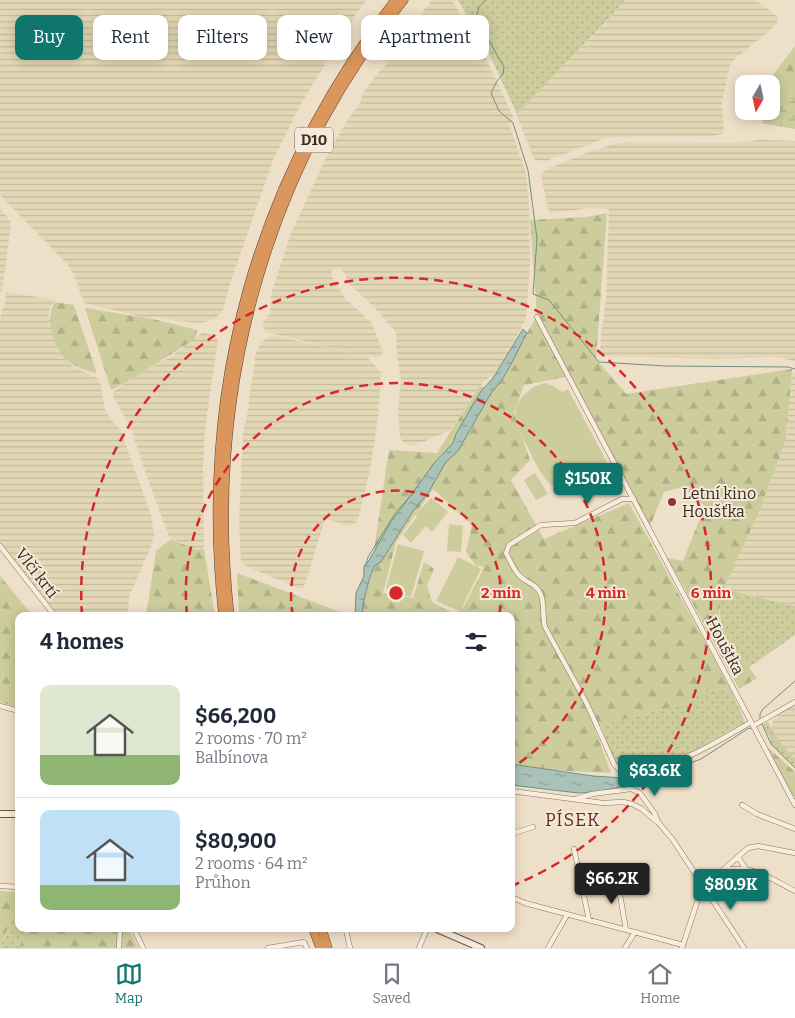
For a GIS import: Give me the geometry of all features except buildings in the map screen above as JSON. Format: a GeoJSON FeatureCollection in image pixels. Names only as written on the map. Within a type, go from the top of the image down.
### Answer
{"type":"FeatureCollection","features":[{"type":"Feature","properties":{"kind":"highway","name":"D10"},"geometry":{"type":"LineString","coordinates":[[223,612],[217,523],[219,450],[229,370],[266,228],[282,187],[302,146],[347,66],[395,0]]}},
{"type":"Feature","properties":{"kind":"highway","name":"D10"},"geometry":{"type":"LineString","coordinates":[[249,295],[287,197],[317,133],[352,73],[404,0]]}},
{"type":"Feature","properties":{"kind":"highway","name":"D10"},"geometry":{"type":"LineString","coordinates":[[230,612],[224,523],[226,452],[243,319]]}},
{"type":"Feature","properties":{"kind":"highway"},"geometry":{"type":"LineString","coordinates":[[314,932],[320,948]]}},
{"type":"Feature","properties":{"kind":"highway"},"geometry":{"type":"LineString","coordinates":[[323,932],[328,948]]}},
{"type":"Feature","properties":{"kind":"street","name":"Houštka"},"geometry":{"type":"LineString","coordinates":[[537,317],[795,805]]}},
{"type":"Feature","properties":{"kind":"street"},"geometry":{"type":"LineString","coordinates":[[634,499],[622,499],[575,523],[541,525],[509,545],[506,549],[506,553],[518,573],[522,578],[533,583],[540,592],[545,627],[588,704],[614,764],[623,772],[631,774],[641,769],[677,761],[795,702]]}},
{"type":"Feature","properties":{"kind":"street","name":"Vlčí krtí"},"geometry":{"type":"LineString","coordinates":[[0,546],[52,612]]}},
{"type":"Feature","properties":{"kind":"street"},"geometry":{"type":"LineString","coordinates":[[0,706],[15,710]]}},
{"type":"Feature","properties":{"kind":"street"},"geometry":{"type":"LineString","coordinates":[[631,774],[631,789]]}},
{"type":"Feature","properties":{"kind":"street"},"geometry":{"type":"LineString","coordinates":[[573,800],[592,794],[631,789],[640,793],[656,814],[658,822]]}},
{"type":"Feature","properties":{"kind":"street"},"geometry":{"type":"LineString","coordinates":[[515,792],[603,803],[623,802],[642,809],[658,822],[673,840],[743,948]]}},
{"type":"Feature","properties":{"kind":"street"},"geometry":{"type":"LineString","coordinates":[[742,805],[758,814],[795,829]]}},
{"type":"Feature","properties":{"kind":"street"},"geometry":{"type":"LineString","coordinates":[[0,814],[15,814]]}},
{"type":"Feature","properties":{"kind":"street"},"geometry":{"type":"LineString","coordinates":[[515,833],[533,827]]}},
{"type":"Feature","properties":{"kind":"street"},"geometry":{"type":"LineString","coordinates":[[722,872],[748,848],[758,846],[795,853]]}},
{"type":"Feature","properties":{"kind":"street"},"geometry":{"type":"LineString","coordinates":[[574,849],[589,920]]}},
{"type":"Feature","properties":{"kind":"street"},"geometry":{"type":"LineString","coordinates":[[738,857],[746,870]]}},
{"type":"Feature","properties":{"kind":"street"},"geometry":{"type":"LineString","coordinates":[[515,899],[683,947],[706,879],[737,868],[754,870],[795,891]]}},
{"type":"Feature","properties":{"kind":"street"},"geometry":{"type":"LineString","coordinates":[[617,877],[626,930]]}},
{"type":"Feature","properties":{"kind":"street"},"geometry":{"type":"LineString","coordinates":[[0,886],[15,887]]}},
{"type":"Feature","properties":{"kind":"street"},"geometry":{"type":"LineString","coordinates":[[548,948],[567,915]]}},
{"type":"Feature","properties":{"kind":"street"},"geometry":{"type":"LineString","coordinates":[[119,948],[120,932]]}},
{"type":"Feature","properties":{"kind":"street"},"geometry":{"type":"LineString","coordinates":[[135,932],[143,948]]}},
{"type":"Feature","properties":{"kind":"street"},"geometry":{"type":"LineString","coordinates":[[346,932],[350,948]]}},
{"type":"Feature","properties":{"kind":"street"},"geometry":{"type":"LineString","coordinates":[[419,948],[427,932]]}},
{"type":"Feature","properties":{"kind":"street"},"geometry":{"type":"LineString","coordinates":[[445,932],[482,948]]}},
{"type":"Feature","properties":{"kind":"street"},"geometry":{"type":"LineString","coordinates":[[455,936],[456,932]]}},
{"type":"Feature","properties":{"kind":"street"},"geometry":{"type":"LineString","coordinates":[[626,948],[635,932]]}},
{"type":"Feature","properties":{"kind":"street"},"geometry":{"type":"LineString","coordinates":[[268,948],[304,942],[307,948]]}},
{"type":"Feature","properties":{"kind":"shaded area"},"geometry":{"type":"Polygon","coordinates":[[[0,0],[367,0],[351,22],[351,15],[277,15],[277,60],[328,60],[299,107],[272,163],[230,284],[224,307],[213,320],[200,323],[176,321],[154,316],[152,318],[142,317],[84,303],[74,275],[68,265],[0,195],[0,0]]]}},
{"type":"Feature","properties":{"kind":"shaded area"},"geometry":{"type":"Polygon","coordinates":[[[432,0],[452,0],[461,15],[420,15],[432,0]]]}},
{"type":"Feature","properties":{"kind":"shaded area"},"geometry":{"type":"Polygon","coordinates":[[[627,0],[756,0],[779,18],[770,30],[731,62],[722,102],[724,131],[722,134],[712,136],[608,137],[546,161],[535,160],[516,114],[627,0]]]}},
{"type":"Feature","properties":{"kind":"shaded area"},"geometry":{"type":"Polygon","coordinates":[[[388,60],[487,60],[514,118],[509,124],[526,173],[529,204],[530,266],[526,318],[505,360],[493,375],[484,381],[450,431],[412,446],[402,441],[400,436],[398,410],[401,380],[397,357],[396,332],[373,306],[347,282],[346,275],[339,267],[331,272],[333,279],[345,298],[372,323],[383,352],[382,355],[376,357],[366,356],[381,372],[378,418],[370,470],[359,516],[355,523],[350,526],[325,519],[306,581],[303,589],[300,589],[246,566],[241,561],[239,522],[243,433],[256,352],[260,344],[271,335],[357,354],[266,332],[263,324],[270,312],[271,295],[291,233],[331,148],[352,113],[359,106],[363,93],[386,65],[388,60]]]}},
{"type":"Feature","properties":{"kind":"shaded area"},"geometry":{"type":"Polygon","coordinates":[[[760,140],[795,141],[795,361],[776,357],[714,359],[602,356],[600,353],[606,299],[609,209],[591,208],[550,213],[541,174],[547,169],[594,150],[622,142],[732,143],[760,140]]]}},
{"type":"Feature","properties":{"kind":"shaded area"},"geometry":{"type":"Polygon","coordinates":[[[0,209],[10,220],[11,224],[2,291],[0,291],[0,209]]]}},
{"type":"Feature","properties":{"kind":"shaded area"},"geometry":{"type":"Polygon","coordinates":[[[6,292],[56,300],[50,307],[49,318],[59,351],[72,366],[97,378],[100,382],[105,410],[120,429],[151,515],[154,534],[151,546],[130,594],[128,612],[54,612],[0,544],[0,318],[6,292]]]}},
{"type":"Feature","properties":{"kind":"shaded area"},"geometry":{"type":"Polygon","coordinates":[[[203,332],[214,336],[218,341],[205,429],[203,467],[204,546],[201,551],[169,537],[130,427],[114,398],[113,392],[127,381],[172,356],[203,332]]]}},
{"type":"Feature","properties":{"kind":"shaded area"},"geometry":{"type":"Polygon","coordinates":[[[791,373],[795,374],[795,606],[723,589],[759,512],[787,435],[791,373]]]}},
{"type":"Feature","properties":{"kind":"shaded area"},"geometry":{"type":"Polygon","coordinates":[[[795,706],[795,758],[783,748],[771,726],[781,713],[795,706]]]}},
{"type":"Feature","properties":{"kind":"green space"},"geometry":{"type":"Polygon","coordinates":[[[458,0],[626,0],[517,114],[489,54],[489,15],[467,15],[458,0]]]}},
{"type":"Feature","properties":{"kind":"green space"},"geometry":{"type":"Polygon","coordinates":[[[795,46],[795,103],[780,111],[780,75],[773,75],[795,46]]]}},
{"type":"Feature","properties":{"kind":"green space"},"geometry":{"type":"Polygon","coordinates":[[[791,87],[795,88],[795,129],[761,123],[763,120],[780,120],[780,99],[791,87]]]}},
{"type":"Feature","properties":{"kind":"green space"},"geometry":{"type":"Polygon","coordinates":[[[607,213],[596,359],[626,394],[792,369],[786,439],[759,512],[721,594],[719,615],[722,629],[733,647],[757,678],[739,689],[666,558],[683,561],[705,506],[683,487],[664,492],[650,526],[566,377],[524,385],[514,413],[530,460],[511,480],[544,539],[629,503],[730,688],[707,691],[683,704],[594,727],[611,773],[548,770],[515,765],[515,612],[459,612],[464,606],[484,568],[479,565],[477,567],[466,552],[472,525],[433,489],[396,542],[383,593],[413,598],[424,562],[434,569],[427,586],[432,602],[450,612],[363,612],[363,602],[370,577],[389,450],[437,453],[480,386],[493,390],[537,316],[530,220],[587,217],[607,213]]]}},
{"type":"Feature","properties":{"kind":"green space"},"geometry":{"type":"Polygon","coordinates":[[[55,302],[74,305],[97,374],[68,361],[58,348],[50,325],[50,317],[55,302]]]}},
{"type":"Feature","properties":{"kind":"green space"},"geometry":{"type":"Polygon","coordinates":[[[85,308],[153,319],[197,330],[195,339],[111,390],[85,308]]]}},
{"type":"Feature","properties":{"kind":"green space"},"geometry":{"type":"Polygon","coordinates":[[[545,383],[562,392],[568,389],[609,466],[600,470],[591,485],[579,493],[571,494],[556,489],[546,480],[540,472],[516,421],[516,408],[523,396],[533,388],[545,383]]]}},
{"type":"Feature","properties":{"kind":"green space"},"geometry":{"type":"Polygon","coordinates":[[[535,473],[548,494],[536,500],[524,480],[535,473]]]}},
{"type":"Feature","properties":{"kind":"green space"},"geometry":{"type":"Polygon","coordinates":[[[431,498],[448,512],[432,532],[426,526],[411,543],[403,535],[417,517],[415,515],[431,498]]]}},
{"type":"Feature","properties":{"kind":"green space"},"geometry":{"type":"Polygon","coordinates":[[[449,524],[463,526],[461,552],[447,551],[449,524]]]}},
{"type":"Feature","properties":{"kind":"green space"},"geometry":{"type":"Polygon","coordinates":[[[171,539],[196,550],[204,549],[214,612],[147,612],[156,551],[171,539]]]}},
{"type":"Feature","properties":{"kind":"green space"},"geometry":{"type":"Polygon","coordinates":[[[398,544],[424,551],[411,597],[386,589],[398,544]]]}},
{"type":"Feature","properties":{"kind":"green space"},"geometry":{"type":"Polygon","coordinates":[[[458,557],[481,569],[460,611],[436,601],[458,557]]]}},
{"type":"Feature","properties":{"kind":"green space"},"geometry":{"type":"Polygon","coordinates":[[[237,573],[340,612],[239,612],[237,573]]]}},
{"type":"Feature","properties":{"kind":"green space"},"geometry":{"type":"Polygon","coordinates":[[[0,576],[30,612],[15,612],[15,707],[0,702],[0,576]]]}},
{"type":"Feature","properties":{"kind":"green space"},"geometry":{"type":"Polygon","coordinates":[[[723,589],[795,606],[795,635],[748,668],[728,638],[721,622],[720,602],[723,589]]]}},
{"type":"Feature","properties":{"kind":"green space"},"geometry":{"type":"Polygon","coordinates":[[[730,688],[744,719],[743,723],[692,752],[668,761],[643,765],[631,777],[613,760],[601,725],[683,704],[707,691],[730,688]]]}},
{"type":"Feature","properties":{"kind":"green space"},"geometry":{"type":"Polygon","coordinates":[[[768,722],[780,742],[795,758],[795,767],[771,744],[769,736],[762,725],[768,722]]]}},
{"type":"Feature","properties":{"kind":"green space"},"geometry":{"type":"Polygon","coordinates":[[[764,744],[795,772],[795,798],[764,744]]]}},
{"type":"Feature","properties":{"kind":"green space"},"geometry":{"type":"Polygon","coordinates":[[[0,891],[15,892],[15,910],[0,947],[0,891]]]}},
{"type":"Feature","properties":{"kind":"green space"},"geometry":{"type":"Polygon","coordinates":[[[15,910],[15,932],[26,932],[19,948],[0,948],[15,910]]]}},
{"type":"Feature","properties":{"kind":"green space"},"geometry":{"type":"Polygon","coordinates":[[[26,932],[130,932],[138,948],[19,948],[26,932]]]}},
{"type":"Feature","properties":{"kind":"water"},"geometry":{"type":"Polygon","coordinates":[[[523,329],[527,333],[502,380],[491,393],[458,451],[446,462],[428,493],[413,511],[381,562],[374,566],[362,612],[355,612],[356,593],[364,576],[365,565],[391,522],[435,462],[453,443],[456,434],[481,391],[493,378],[523,329]]]}},
{"type":"Feature","properties":{"kind":"water"},"geometry":{"type":"Polygon","coordinates":[[[515,765],[593,776],[624,778],[624,786],[598,792],[578,793],[515,785],[515,765]]]}},
{"type":"Feature","properties":{"kind":"waterway"},"geometry":{"type":"LineString","coordinates":[[486,0],[479,7],[476,18],[504,67],[503,74],[491,93],[499,111],[513,123],[528,170],[537,239],[533,294],[549,300],[599,362],[666,366],[788,367],[795,369]]}},
{"type":"Feature","properties":{"kind":"waterway"},"geometry":{"type":"LineString","coordinates":[[366,564],[368,557],[396,512],[415,491]]}},
{"type":"Feature","properties":{"kind":"waterway"},"geometry":{"type":"LineString","coordinates":[[760,718],[763,709],[795,681]]}},
{"type":"Feature","properties":{"kind":"waterway"},"geometry":{"type":"LineString","coordinates":[[762,724],[771,744],[795,768]]}},
{"type":"Feature","properties":{"kind":"waterway"},"geometry":{"type":"LineString","coordinates":[[636,781],[651,778],[701,759],[749,728],[751,729]]}},
{"type":"Feature","properties":{"kind":"place","name":"Letní kino Houšťka"},"geometry":{"type":"Point","coordinates":[672,502]}},
{"type":"Feature","properties":{"kind":"district","name":"PÍSEK"},"geometry":{"type":"Point","coordinates":[573,820]}}]}
